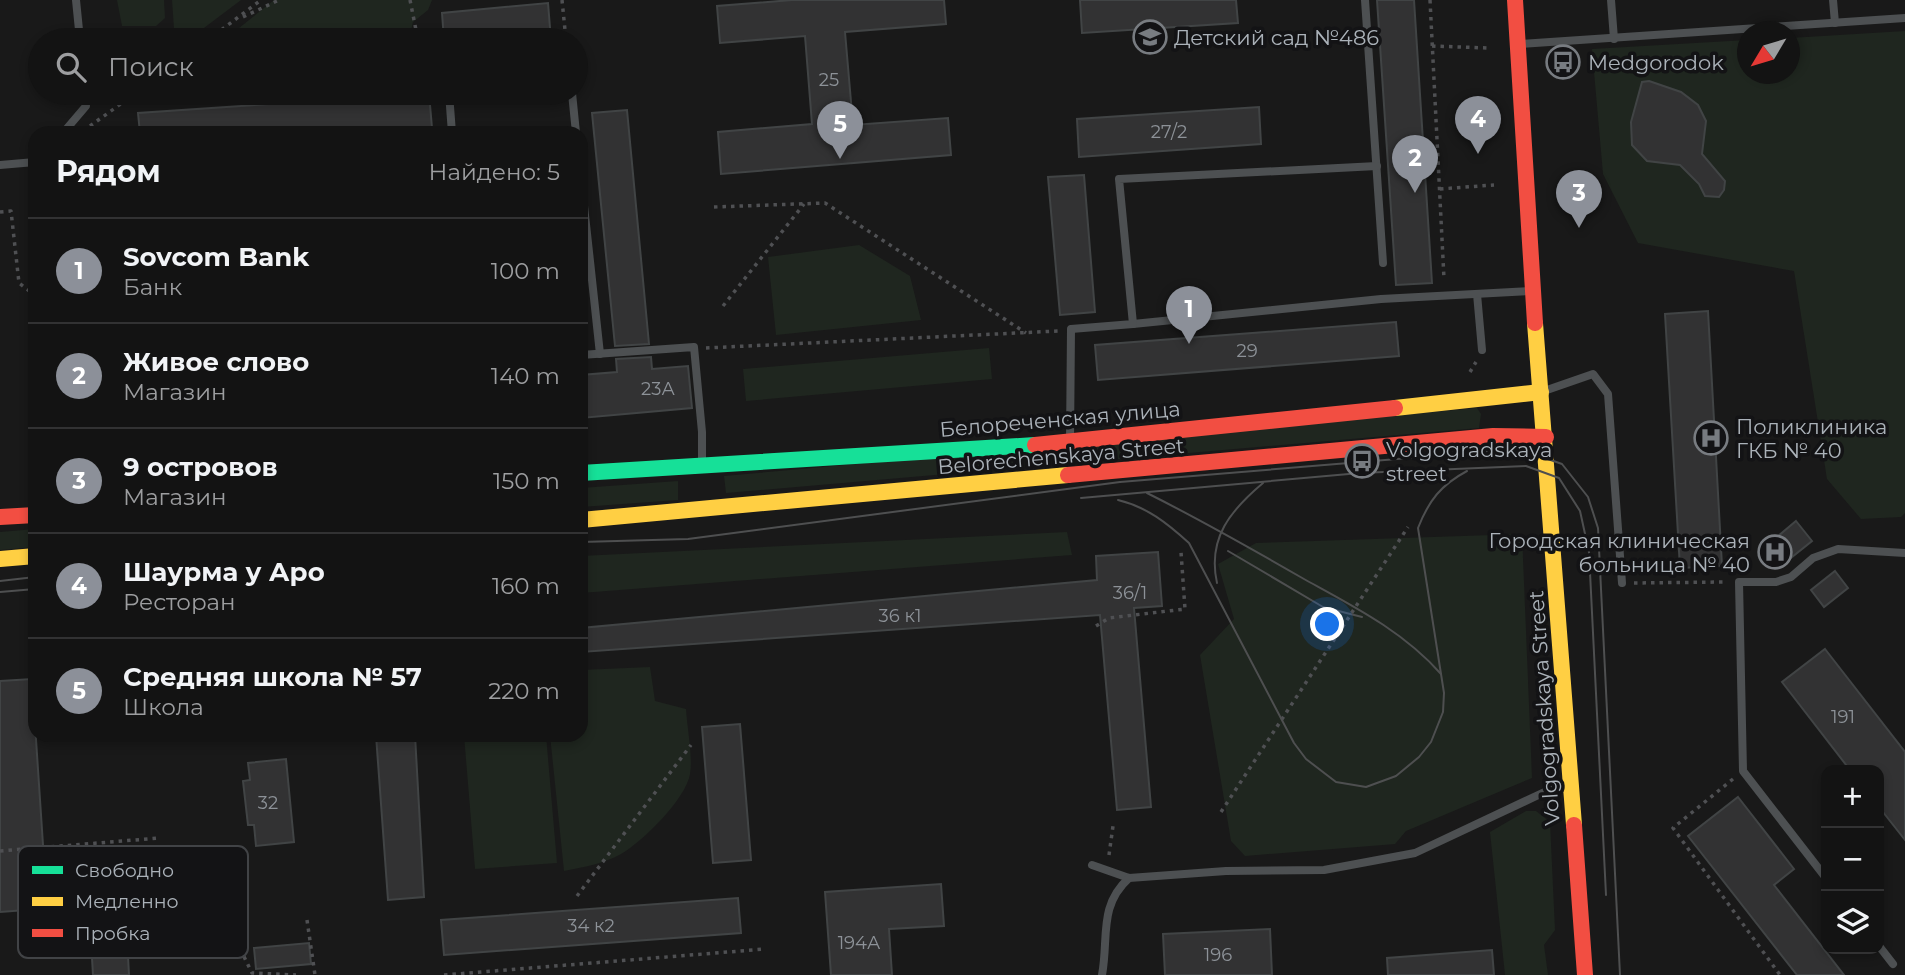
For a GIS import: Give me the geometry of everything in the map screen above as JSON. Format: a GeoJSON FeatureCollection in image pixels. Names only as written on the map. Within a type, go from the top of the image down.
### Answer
{"type":"FeatureCollection","features":[{"type":"Feature","properties":{"kind":"street"},"geometry":{"type":"LineString","coordinates":[[1515,0],[1541,391]]}},
{"type":"Feature","properties":{"kind":"street","name":"Volgogradskaya Street"},"geometry":{"type":"LineString","coordinates":[[1541,391],[1585,975]]}},
{"type":"Feature","properties":{"kind":"street","name":"Белореченская улица"},"geometry":{"type":"LineString","coordinates":[[588,472],[1070,443],[1541,391]]}},
{"type":"Feature","properties":{"kind":"street","name":"Belorechenskaya Street"},"geometry":{"type":"LineString","coordinates":[[588,519],[1493,436],[1546,437]]}},
{"type":"Feature","properties":{"kind":"street"},"geometry":{"type":"LineString","coordinates":[[0,517],[28,515]]}},
{"type":"Feature","properties":{"kind":"street"},"geometry":{"type":"LineString","coordinates":[[0,559],[28,557]]}},
{"type":"Feature","properties":{"kind":"lane"},"geometry":{"type":"LineString","coordinates":[[76,0],[79,28]]}},
{"type":"Feature","properties":{"kind":"lane"},"geometry":{"type":"LineString","coordinates":[[1365,0],[1383,262]]}},
{"type":"Feature","properties":{"kind":"lane"},"geometry":{"type":"LineString","coordinates":[[1611,0],[1614,39]]}},
{"type":"Feature","properties":{"kind":"lane"},"geometry":{"type":"LineString","coordinates":[[1833,0],[1835,23]]}},
{"type":"Feature","properties":{"kind":"lane"},"geometry":{"type":"LineString","coordinates":[[1518,44],[1905,18]]}},
{"type":"Feature","properties":{"kind":"lane"},"geometry":{"type":"LineString","coordinates":[[69,126],[86,105]]}},
{"type":"Feature","properties":{"kind":"lane"},"geometry":{"type":"LineString","coordinates":[[450,105],[451,126]]}},
{"type":"Feature","properties":{"kind":"lane"},"geometry":{"type":"LineString","coordinates":[[573,105],[575,126]]}},
{"type":"Feature","properties":{"kind":"lane"},"geometry":{"type":"LineString","coordinates":[[0,165],[28,163]]}},
{"type":"Feature","properties":{"kind":"lane"},"geometry":{"type":"LineString","coordinates":[[1133,324],[1119,179],[1377,166]]}},
{"type":"Feature","properties":{"kind":"lane"},"geometry":{"type":"LineString","coordinates":[[588,243],[600,354]]}},
{"type":"Feature","properties":{"kind":"lane"},"geometry":{"type":"LineString","coordinates":[[1070,443],[1071,329],[1381,299],[1533,290]]}},
{"type":"Feature","properties":{"kind":"lane"},"geometry":{"type":"LineString","coordinates":[[1477,294],[1482,350]]}},
{"type":"Feature","properties":{"kind":"lane"},"geometry":{"type":"LineString","coordinates":[[588,355],[694,347],[702,432],[702,464]]}},
{"type":"Feature","properties":{"kind":"lane"},"geometry":{"type":"LineString","coordinates":[[1541,391],[1593,374],[1608,394],[1622,583]]}},
{"type":"Feature","properties":{"kind":"lane"},"geometry":{"type":"LineString","coordinates":[[1821,872],[1743,771],[1739,582],[1776,582],[1791,577],[1813,558],[1838,549],[1905,553]]}},
{"type":"Feature","properties":{"kind":"lane"},"geometry":{"type":"LineString","coordinates":[[1092,865],[1129,878],[1226,871],[1324,870],[1415,853],[1551,789],[1570,789]]}},
{"type":"Feature","properties":{"kind":"lane"},"geometry":{"type":"LineString","coordinates":[[1102,975],[1107,913],[1114,891],[1129,878]]}},
{"type":"Feature","properties":{"kind":"lane"},"geometry":{"type":"LineString","coordinates":[[1884,952],[1893,964]]}},
{"type":"Feature","properties":{"kind":"path"},"geometry":{"type":"LineString","coordinates":[[225,28],[261,0]]}},
{"type":"Feature","properties":{"kind":"path"},"geometry":{"type":"LineString","coordinates":[[238,19],[279,0]]}},
{"type":"Feature","properties":{"kind":"path"},"geometry":{"type":"LineString","coordinates":[[410,0],[416,28]]}},
{"type":"Feature","properties":{"kind":"path"},"geometry":{"type":"LineString","coordinates":[[562,0],[565,28]]}},
{"type":"Feature","properties":{"kind":"path"},"geometry":{"type":"LineString","coordinates":[[1430,0],[1444,279]]}},
{"type":"Feature","properties":{"kind":"path"},"geometry":{"type":"LineString","coordinates":[[1432,46],[1487,48]]}},
{"type":"Feature","properties":{"kind":"path"},"geometry":{"type":"LineString","coordinates":[[90,126],[118,105]]}},
{"type":"Feature","properties":{"kind":"path"},"geometry":{"type":"LineString","coordinates":[[1440,189],[1494,185]]}},
{"type":"Feature","properties":{"kind":"path"},"geometry":{"type":"LineString","coordinates":[[714,207],[825,203],[1027,334]]}},
{"type":"Feature","properties":{"kind":"path"},"geometry":{"type":"LineString","coordinates":[[723,306],[804,204]]}},
{"type":"Feature","properties":{"kind":"path"},"geometry":{"type":"LineString","coordinates":[[0,212],[11,211],[19,283],[28,290]]}},
{"type":"Feature","properties":{"kind":"path"},"geometry":{"type":"LineString","coordinates":[[694,347],[726,349],[1027,334],[1071,329]]}},
{"type":"Feature","properties":{"kind":"path"},"geometry":{"type":"LineString","coordinates":[[1221,812],[1408,527]]}},
{"type":"Feature","properties":{"kind":"path"},"geometry":{"type":"LineString","coordinates":[[1096,626],[1109,618],[1185,610],[1181,552]]}},
{"type":"Feature","properties":{"kind":"path"},"geometry":{"type":"LineString","coordinates":[[1622,583],[1739,582]]}},
{"type":"Feature","properties":{"kind":"path"},"geometry":{"type":"LineString","coordinates":[[577,896],[691,745]]}},
{"type":"Feature","properties":{"kind":"path"},"geometry":{"type":"LineString","coordinates":[[1743,771],[1673,828],[1780,975]]}},
{"type":"Feature","properties":{"kind":"path"},"geometry":{"type":"LineString","coordinates":[[1092,865],[1108,863],[1113,826]]}},
{"type":"Feature","properties":{"kind":"path"},"geometry":{"type":"LineString","coordinates":[[58,846],[159,838]]}},
{"type":"Feature","properties":{"kind":"path"},"geometry":{"type":"LineString","coordinates":[[0,850],[18,849]]}},
{"type":"Feature","properties":{"kind":"path"},"geometry":{"type":"LineString","coordinates":[[307,920],[314,975]]}},
{"type":"Feature","properties":{"kind":"path"},"geometry":{"type":"LineString","coordinates":[[444,975],[765,949]]}},
{"type":"Feature","properties":{"kind":"path"},"geometry":{"type":"LineString","coordinates":[[244,958],[251,973],[296,975]]}},
{"type":"Feature","properties":{"kind":"shaded area"},"geometry":{"type":"Polygon","coordinates":[[[117,0],[164,0],[165,18],[156,26],[122,26],[117,0]]]}},
{"type":"Feature","properties":{"kind":"shaded area"},"geometry":{"type":"Polygon","coordinates":[[[172,0],[241,0],[204,28],[174,28],[172,0]]]}},
{"type":"Feature","properties":{"kind":"shaded area"},"geometry":{"type":"Polygon","coordinates":[[[274,0],[432,0],[428,10],[413,22],[412,28],[239,28],[274,0]]]}},
{"type":"Feature","properties":{"kind":"shaded area"},"geometry":{"type":"Polygon","coordinates":[[[1905,31],[1905,513],[1901,517],[1861,519],[1827,479],[1794,271],[1638,243],[1603,174],[1592,49],[1737,41],[1737,84],[1800,84],[1800,37],[1905,31]]]}},
{"type":"Feature","properties":{"kind":"shaded area"},"geometry":{"type":"Polygon","coordinates":[[[859,245],[910,276],[921,320],[776,335],[768,257],[859,245]]]}},
{"type":"Feature","properties":{"kind":"shaded area"},"geometry":{"type":"Polygon","coordinates":[[[989,348],[992,379],[746,401],[743,369],[989,348]]]}},
{"type":"Feature","properties":{"kind":"shaded area"},"geometry":{"type":"Polygon","coordinates":[[[1477,408],[1481,414],[1479,428],[726,493],[724,476],[1477,408]]]}},
{"type":"Feature","properties":{"kind":"shaded area"},"geometry":{"type":"Polygon","coordinates":[[[678,481],[678,500],[588,506],[588,487],[678,481]]]}},
{"type":"Feature","properties":{"kind":"shaded area"},"geometry":{"type":"Polygon","coordinates":[[[28,530],[28,548],[0,550],[0,532],[28,530]]]}},
{"type":"Feature","properties":{"kind":"shaded area"},"geometry":{"type":"Polygon","coordinates":[[[1067,532],[1072,555],[588,592],[588,556],[1067,532]]]}},
{"type":"Feature","properties":{"kind":"shaded area"},"geometry":{"type":"Polygon","coordinates":[[[1522,534],[1532,778],[1406,831],[1395,844],[1245,856],[1231,841],[1200,655],[1234,619],[1218,564],[1256,543],[1522,534]]]}},
{"type":"Feature","properties":{"kind":"shaded area"},"geometry":{"type":"Polygon","coordinates":[[[650,667],[655,701],[686,709],[690,774],[687,784],[672,807],[630,848],[593,865],[564,871],[551,742],[588,742],[588,670],[650,667]]]}},
{"type":"Feature","properties":{"kind":"shaded area"},"geometry":{"type":"Polygon","coordinates":[[[465,742],[547,742],[557,863],[475,869],[465,742]]]}},
{"type":"Feature","properties":{"kind":"shaded area"},"geometry":{"type":"Polygon","coordinates":[[[1526,811],[1536,811],[1550,822],[1555,930],[1544,945],[1548,975],[1505,975],[1490,832],[1526,811]]]}},
{"type":"Feature","properties":{"kind":"building"},"geometry":{"type":"Polygon","coordinates":[[[792,0],[944,0],[946,24],[845,32],[853,125],[948,118],[951,155],[721,174],[718,132],[812,124],[805,36],[720,43],[717,6],[792,0]]]}},
{"type":"Feature","properties":{"kind":"building"},"geometry":{"type":"Polygon","coordinates":[[[1080,0],[1236,0],[1238,23],[1082,33],[1080,0]]]}},
{"type":"Feature","properties":{"kind":"building"},"geometry":{"type":"Polygon","coordinates":[[[1377,0],[1414,0],[1432,283],[1396,285],[1377,0]]]}},
{"type":"Feature","properties":{"kind":"building"},"geometry":{"type":"Polygon","coordinates":[[[548,3],[550,28],[443,28],[442,13],[548,3]]]}},
{"type":"Feature","properties":{"kind":"building"},"geometry":{"type":"Polygon","coordinates":[[[1649,81],[1681,92],[1698,105],[1706,121],[1702,154],[1725,181],[1724,190],[1719,197],[1705,196],[1699,184],[1680,165],[1647,161],[1632,145],[1631,122],[1642,82],[1649,81]]]}},
{"type":"Feature","properties":{"kind":"building"},"geometry":{"type":"Polygon","coordinates":[[[254,105],[430,105],[432,126],[139,126],[138,113],[254,105]]]}},
{"type":"Feature","properties":{"kind":"building"},"geometry":{"type":"Polygon","coordinates":[[[1259,107],[1261,144],[1079,157],[1077,119],[1259,107]]]}},
{"type":"Feature","properties":{"kind":"building"},"geometry":{"type":"Polygon","coordinates":[[[627,110],[649,344],[615,346],[592,113],[627,110]]]}},
{"type":"Feature","properties":{"kind":"building"},"geometry":{"type":"Polygon","coordinates":[[[1084,175],[1095,312],[1060,315],[1048,177],[1084,175]]]}},
{"type":"Feature","properties":{"kind":"building"},"geometry":{"type":"Polygon","coordinates":[[[1708,311],[1722,566],[1680,568],[1665,314],[1708,311]]]}},
{"type":"Feature","properties":{"kind":"building"},"geometry":{"type":"Polygon","coordinates":[[[1396,322],[1399,356],[1098,380],[1095,345],[1396,322]]]}},
{"type":"Feature","properties":{"kind":"building"},"geometry":{"type":"Polygon","coordinates":[[[651,357],[652,369],[688,366],[692,408],[588,417],[588,374],[617,372],[616,359],[651,357]]]}},
{"type":"Feature","properties":{"kind":"building"},"geometry":{"type":"Polygon","coordinates":[[[1796,521],[1812,541],[1787,561],[1771,542],[1796,521]]]}},
{"type":"Feature","properties":{"kind":"building"},"geometry":{"type":"Polygon","coordinates":[[[1158,552],[1162,606],[1134,608],[1151,807],[1117,810],[1100,615],[588,652],[588,627],[1097,580],[1096,556],[1158,552]]]}},
{"type":"Feature","properties":{"kind":"building"},"geometry":{"type":"Polygon","coordinates":[[[1835,571],[1848,588],[1824,607],[1811,590],[1835,571]]]}},
{"type":"Feature","properties":{"kind":"building"},"geometry":{"type":"Polygon","coordinates":[[[1825,649],[1905,752],[1905,840],[1884,813],[1884,765],[1846,765],[1782,682],[1825,649]]]}},
{"type":"Feature","properties":{"kind":"building"},"geometry":{"type":"Polygon","coordinates":[[[28,679],[28,742],[36,742],[43,846],[18,846],[18,911],[0,912],[0,681],[28,679]]]}},
{"type":"Feature","properties":{"kind":"building"},"geometry":{"type":"Polygon","coordinates":[[[740,724],[751,860],[713,863],[702,727],[740,724]]]}},
{"type":"Feature","properties":{"kind":"building"},"geometry":{"type":"Polygon","coordinates":[[[377,742],[415,742],[424,897],[388,900],[377,742]]]}},
{"type":"Feature","properties":{"kind":"building"},"geometry":{"type":"Polygon","coordinates":[[[286,759],[294,842],[256,846],[254,825],[248,825],[243,781],[250,780],[248,763],[286,759]]]}},
{"type":"Feature","properties":{"kind":"building"},"geometry":{"type":"Polygon","coordinates":[[[1738,797],[1794,869],[1774,885],[1821,945],[1821,954],[1828,954],[1844,975],[1797,975],[1688,836],[1738,797]]]}},
{"type":"Feature","properties":{"kind":"building"},"geometry":{"type":"Polygon","coordinates":[[[941,884],[944,926],[889,929],[892,975],[831,975],[825,892],[941,884]]]}},
{"type":"Feature","properties":{"kind":"building"},"geometry":{"type":"Polygon","coordinates":[[[738,898],[741,933],[444,955],[441,920],[738,898]]]}},
{"type":"Feature","properties":{"kind":"building"},"geometry":{"type":"Polygon","coordinates":[[[1270,929],[1272,975],[1165,975],[1163,934],[1270,929]]]}},
{"type":"Feature","properties":{"kind":"building"},"geometry":{"type":"Polygon","coordinates":[[[309,943],[311,964],[256,969],[254,948],[309,943]]]}},
{"type":"Feature","properties":{"kind":"building"},"geometry":{"type":"Polygon","coordinates":[[[1492,950],[1494,975],[1388,975],[1387,958],[1492,950]]]}},
{"type":"Feature","properties":{"kind":"building"},"geometry":{"type":"Polygon","coordinates":[[[92,958],[128,958],[129,975],[93,975],[92,958]]]}},
{"type":"Feature","properties":{"kind":"tram line"},"geometry":{"type":"LineString","coordinates":[[588,542],[688,539],[1120,482],[1494,451],[1528,452],[1562,464],[1588,497],[1598,528],[1620,975]]}},
{"type":"Feature","properties":{"kind":"tram line"},"geometry":{"type":"LineString","coordinates":[[1081,498],[1360,473],[1526,466],[1559,478],[1580,511],[1589,552],[1606,895]]}},
{"type":"Feature","properties":{"kind":"tram line"},"geometry":{"type":"LineString","coordinates":[[1118,500],[1156,517],[1189,543],[1294,743],[1306,759],[1336,782],[1366,787],[1396,776],[1419,757],[1431,742],[1443,712],[1444,693],[1418,528],[1437,494],[1467,471]]}},
{"type":"Feature","properties":{"kind":"tram line"},"geometry":{"type":"LineString","coordinates":[[1217,583],[1215,552],[1224,526],[1241,504],[1263,483]]}},
{"type":"Feature","properties":{"kind":"tram line"},"geometry":{"type":"LineString","coordinates":[[1147,493],[1377,621],[1410,645],[1441,674]]}},
{"type":"Feature","properties":{"kind":"tram line"},"geometry":{"type":"LineString","coordinates":[[1228,551],[1323,607],[1362,617]]}},
{"type":"Feature","properties":{"kind":"tram line"},"geometry":{"type":"LineString","coordinates":[[0,581],[28,578]]}},
{"type":"Feature","properties":{"kind":"tram line"},"geometry":{"type":"LineString","coordinates":[[0,592],[28,590]]}},
{"type":"Feature","properties":{"kind":"traffic: fast"},"geometry":{"type":"LineString","coordinates":[[588,473],[1035,445]]}},
{"type":"Feature","properties":{"kind":"traffic: slow"},"geometry":{"type":"LineString","coordinates":[[1535,323],[1574,825]]}},
{"type":"Feature","properties":{"kind":"traffic: slow"},"geometry":{"type":"LineString","coordinates":[[1395,408],[1541,392]]}},
{"type":"Feature","properties":{"kind":"traffic: slow"},"geometry":{"type":"LineString","coordinates":[[588,519],[1068,475]]}},
{"type":"Feature","properties":{"kind":"traffic: slow"},"geometry":{"type":"LineString","coordinates":[[0,559],[28,557]]}},
{"type":"Feature","properties":{"kind":"traffic: jam"},"geometry":{"type":"LineString","coordinates":[[1515,0],[1535,323]]}},
{"type":"Feature","properties":{"kind":"traffic: jam"},"geometry":{"type":"LineString","coordinates":[[1035,445],[1395,408]]}},
{"type":"Feature","properties":{"kind":"traffic: jam"},"geometry":{"type":"LineString","coordinates":[[1068,475],[1493,436],[1546,437]]}},
{"type":"Feature","properties":{"kind":"traffic: jam"},"geometry":{"type":"LineString","coordinates":[[0,517],[28,515]]}},
{"type":"Feature","properties":{"kind":"traffic: jam"},"geometry":{"type":"LineString","coordinates":[[1574,825],[1585,975]]}},
{"type":"Feature","properties":{"kind":"place","name":"Детский сад №486"},"geometry":{"type":"Point","coordinates":[1150,37]}},
{"type":"Feature","properties":{"kind":"place","name":"Medgorodok"},"geometry":{"type":"Point","coordinates":[1563,62]}},
{"type":"Feature","properties":{"kind":"place","name":"Шаурма у Аро"},"geometry":{"type":"Point","coordinates":[1478,154]}},
{"type":"Feature","properties":{"kind":"place","name":"Средняя школа № 57"},"geometry":{"type":"Point","coordinates":[840,159]}},
{"type":"Feature","properties":{"kind":"place","name":"Живое слово"},"geometry":{"type":"Point","coordinates":[1415,193]}},
{"type":"Feature","properties":{"kind":"place","name":"9 островов"},"geometry":{"type":"Point","coordinates":[1579,228]}},
{"type":"Feature","properties":{"kind":"place","name":"Sovcom Bank"},"geometry":{"type":"Point","coordinates":[1189,344]}},
{"type":"Feature","properties":{"kind":"place","name":"Поликлиника ГКБ № 40"},"geometry":{"type":"Point","coordinates":[1711,438]}},
{"type":"Feature","properties":{"kind":"place","name":"Volgogradskaya street"},"geometry":{"type":"Point","coordinates":[1362,461]}},
{"type":"Feature","properties":{"kind":"place","name":"Городская клиническая больница № 40"},"geometry":{"type":"Point","coordinates":[1775,552]}}]}
